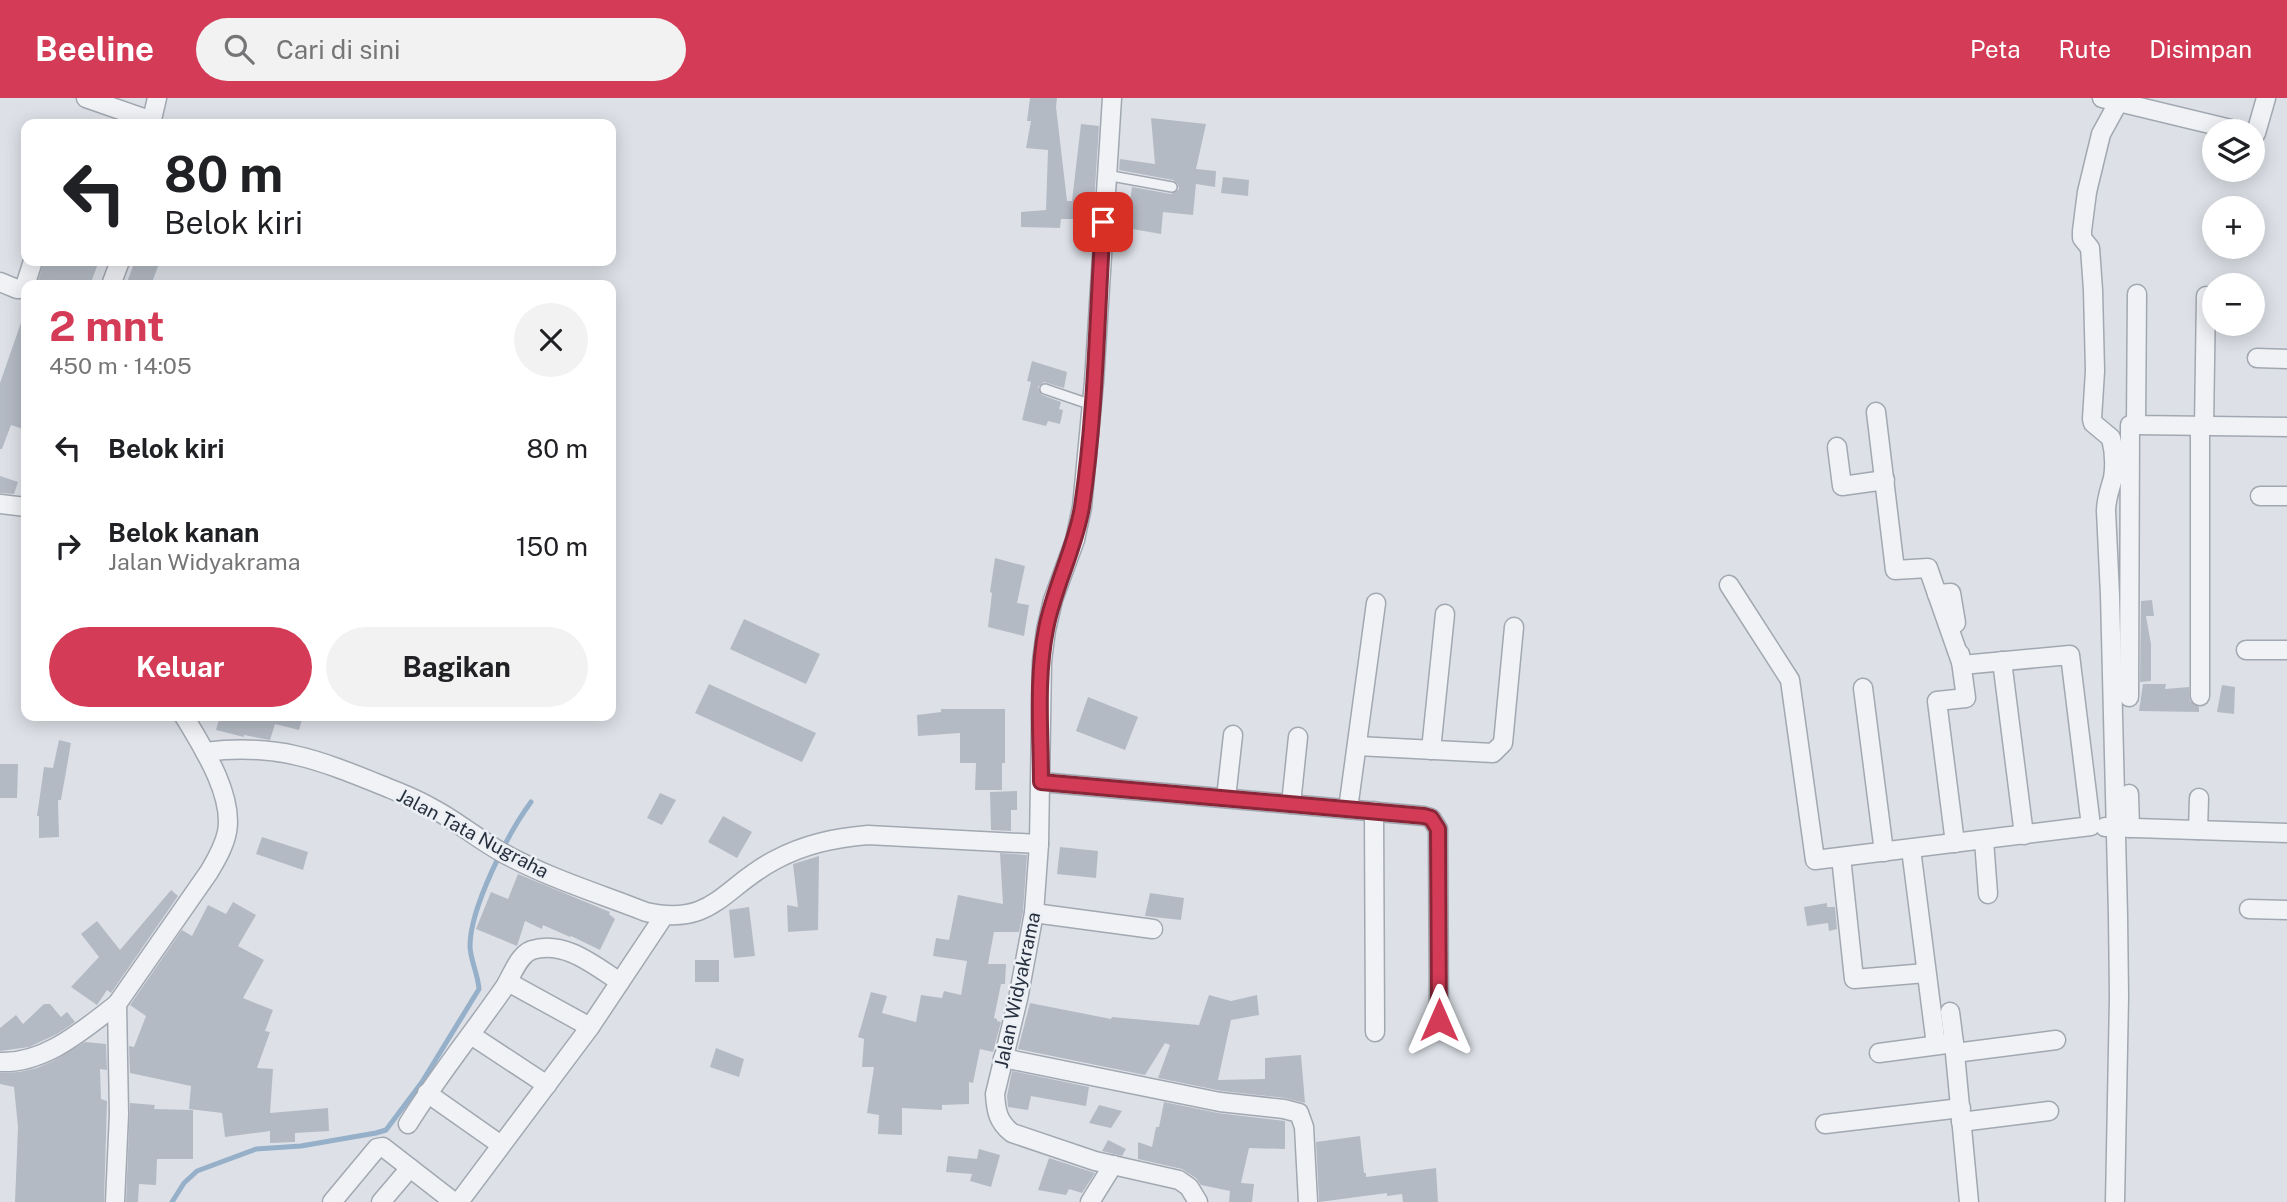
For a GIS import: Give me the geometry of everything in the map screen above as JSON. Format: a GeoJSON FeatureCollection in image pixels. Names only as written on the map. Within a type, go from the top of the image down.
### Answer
{"type":"FeatureCollection","features":[{"type":"Feature","properties":{"kind":"street"},"geometry":{"type":"LineString","coordinates":[[86,98],[144,119]]}},
{"type":"Feature","properties":{"kind":"street"},"geometry":{"type":"LineString","coordinates":[[153,119],[157,98]]}},
{"type":"Feature","properties":{"kind":"street","name":"Jalan Widyakrama"},"geometry":{"type":"LineString","coordinates":[[1112,98],[1092,405],[1082,507],[1075,540],[1053,600],[1046,630],[1042,661],[1041,782],[1034,913],[1018,999],[995,1094],[998,1116],[1003,1126],[1012,1133],[1095,1161],[1179,1180],[1189,1187],[1198,1202]]}},
{"type":"Feature","properties":{"kind":"street"},"geometry":{"type":"LineString","coordinates":[[2260,119],[2266,98]]}},
{"type":"Feature","properties":{"kind":"street"},"geometry":{"type":"LineString","coordinates":[[2112,925],[2110,595],[2106,502],[2113,476],[2113,445],[2111,438],[2093,423],[2092,419],[2095,371],[2093,290],[2090,248],[2082,238],[2082,231],[2087,192],[2110,100],[2202,122]]}},
{"type":"Feature","properties":{"kind":"street"},"geometry":{"type":"LineString","coordinates":[[0,282],[21,289]]}},
{"type":"Feature","properties":{"kind":"street"},"geometry":{"type":"LineString","coordinates":[[2136,425],[2137,294]]}},
{"type":"Feature","properties":{"kind":"street"},"geometry":{"type":"LineString","coordinates":[[2200,696],[2205,336]]}},
{"type":"Feature","properties":{"kind":"street"},"geometry":{"type":"LineString","coordinates":[[2256,358],[2287,359]]}},
{"type":"Feature","properties":{"kind":"street"},"geometry":{"type":"LineString","coordinates":[[1877,412],[1895,570],[1928,568],[1937,594],[1951,593],[1966,698],[1937,701],[1955,843]]}},
{"type":"Feature","properties":{"kind":"street"},"geometry":{"type":"LineString","coordinates":[[2129,696],[2130,425],[2287,427]]}},
{"type":"Feature","properties":{"kind":"street"},"geometry":{"type":"LineString","coordinates":[[1837,447],[1842,486],[1885,480]]}},
{"type":"Feature","properties":{"kind":"street"},"geometry":{"type":"LineString","coordinates":[[2260,496],[2287,496]]}},
{"type":"Feature","properties":{"kind":"street"},"geometry":{"type":"LineString","coordinates":[[1,507],[21,507]]}},
{"type":"Feature","properties":{"kind":"street"},"geometry":{"type":"LineString","coordinates":[[1729,585],[1790,680],[1815,860],[2110,827],[2287,833]]}},
{"type":"Feature","properties":{"kind":"street"},"geometry":{"type":"LineString","coordinates":[[1348,809],[1376,603]]}},
{"type":"Feature","properties":{"kind":"street"},"geometry":{"type":"LineString","coordinates":[[1431,750],[1445,614]]}},
{"type":"Feature","properties":{"kind":"street"},"geometry":{"type":"LineString","coordinates":[[1357,746],[1493,753],[1499,749],[1503,743],[1514,627]]}},
{"type":"Feature","properties":{"kind":"street"},"geometry":{"type":"LineString","coordinates":[[2246,650],[2287,650]]}},
{"type":"Feature","properties":{"kind":"street"},"geometry":{"type":"LineString","coordinates":[[1962,665],[2070,655],[2110,827],[2119,984],[2115,1202]]}},
{"type":"Feature","properties":{"kind":"street"},"geometry":{"type":"LineString","coordinates":[[2002,661],[2024,835]]}},
{"type":"Feature","properties":{"kind":"street"},"geometry":{"type":"LineString","coordinates":[[1863,688],[1884,852]]}},
{"type":"Feature","properties":{"kind":"street"},"geometry":{"type":"LineString","coordinates":[[0,1062],[11,1063],[51,1051],[117,1004],[222,850],[228,831],[227,813],[218,781],[187,721]]}},
{"type":"Feature","properties":{"kind":"street"},"geometry":{"type":"LineString","coordinates":[[1226,798],[1233,735]]}},
{"type":"Feature","properties":{"kind":"street"},"geometry":{"type":"LineString","coordinates":[[1290,804],[1298,737]]}},
{"type":"Feature","properties":{"kind":"street","name":"Jalan Tata Nugraha"},"geometry":{"type":"LineString","coordinates":[[205,752],[250,748],[274,750],[314,760],[428,805],[504,854],[532,867],[646,912],[664,916],[682,916],[701,911],[771,862],[796,850],[829,840],[868,835],[1039,844]]}},
{"type":"Feature","properties":{"kind":"street"},"geometry":{"type":"LineString","coordinates":[[1041,782],[1431,818],[1438,829],[1439,1020]]}},
{"type":"Feature","properties":{"kind":"street"},"geometry":{"type":"LineString","coordinates":[[2110,827],[2129,794]]}},
{"type":"Feature","properties":{"kind":"street"},"geometry":{"type":"LineString","coordinates":[[2199,798],[2199,830]]}},
{"type":"Feature","properties":{"kind":"street"},"geometry":{"type":"LineString","coordinates":[[1374,811],[1375,1032]]}},
{"type":"Feature","properties":{"kind":"street"},"geometry":{"type":"LineString","coordinates":[[1984,840],[1989,894]]}},
{"type":"Feature","properties":{"kind":"street"},"geometry":{"type":"LineString","coordinates":[[1911,849],[1926,973],[1949,1047],[1961,1115],[1969,1202]]}},
{"type":"Feature","properties":{"kind":"street"},"geometry":{"type":"LineString","coordinates":[[1841,857],[1854,979],[1926,973]]}},
{"type":"Feature","properties":{"kind":"street"},"geometry":{"type":"LineString","coordinates":[[2249,909],[2287,910]]}},
{"type":"Feature","properties":{"kind":"street"},"geometry":{"type":"LineString","coordinates":[[1034,913],[1153,929]]}},
{"type":"Feature","properties":{"kind":"street"},"geometry":{"type":"LineString","coordinates":[[332,1202],[377,1148],[383,1147],[410,1168],[463,1200],[590,1027],[664,916]]}},
{"type":"Feature","properties":{"kind":"street"},"geometry":{"type":"LineString","coordinates":[[408,1124],[427,1093],[508,982],[523,956],[532,950],[561,950],[580,956],[620,982]]}},
{"type":"Feature","properties":{"kind":"street"},"geometry":{"type":"LineString","coordinates":[[508,982],[590,1027]]}},
{"type":"Feature","properties":{"kind":"street"},"geometry":{"type":"LineString","coordinates":[[115,1202],[119,1114],[117,1004]]}},
{"type":"Feature","properties":{"kind":"street"},"geometry":{"type":"LineString","coordinates":[[1949,1047],[1950,1012]]}},
{"type":"Feature","properties":{"kind":"street"},"geometry":{"type":"LineString","coordinates":[[471,1035],[547,1085]]}},
{"type":"Feature","properties":{"kind":"street"},"geometry":{"type":"LineString","coordinates":[[1879,1053],[2056,1040]]}},
{"type":"Feature","properties":{"kind":"street"},"geometry":{"type":"LineString","coordinates":[[1003,1058],[1220,1102],[1299,1113],[1304,1127],[1308,1202]]}},
{"type":"Feature","properties":{"kind":"street"},"geometry":{"type":"LineString","coordinates":[[427,1093],[501,1145]]}},
{"type":"Feature","properties":{"kind":"street"},"geometry":{"type":"LineString","coordinates":[[1825,1125],[2049,1111]]}},
{"type":"Feature","properties":{"kind":"street"},"geometry":{"type":"LineString","coordinates":[[1090,1202],[1113,1164]]}},
{"type":"Feature","properties":{"kind":"street"},"geometry":{"type":"LineString","coordinates":[[382,1202],[410,1168]]}},
{"type":"Feature","properties":{"kind":"lane"},"geometry":{"type":"LineString","coordinates":[[1107,175],[1172,187]]}},
{"type":"Feature","properties":{"kind":"lane"},"geometry":{"type":"LineString","coordinates":[[1045,389],[1092,405]]}},
{"type":"Feature","properties":{"kind":"building"},"geometry":{"type":"Polygon","coordinates":[[[1030,98],[1057,98],[1067,201],[1072,201],[1081,124],[1099,126],[1093,219],[1061,219],[1060,228],[1021,227],[1021,212],[1046,210],[1048,150],[1026,148],[1031,121],[1027,121],[1030,98]]]}},
{"type":"Feature","properties":{"kind":"building"},"geometry":{"type":"Polygon","coordinates":[[[1151,118],[1206,124],[1196,169],[1216,171],[1215,187],[1196,184],[1193,215],[1163,212],[1161,234],[1115,226],[1116,207],[1129,208],[1132,187],[1171,194],[1179,189],[1173,180],[1119,170],[1120,159],[1155,164],[1151,118]]]}},
{"type":"Feature","properties":{"kind":"building"},"geometry":{"type":"Polygon","coordinates":[[[1223,177],[1249,180],[1248,196],[1221,193],[1223,177]]]}},
{"type":"Feature","properties":{"kind":"building"},"geometry":{"type":"Polygon","coordinates":[[[42,266],[97,266],[92,280],[38,280],[42,266]]]}},
{"type":"Feature","properties":{"kind":"building"},"geometry":{"type":"Polygon","coordinates":[[[133,266],[158,266],[153,280],[128,280],[133,266]]]}},
{"type":"Feature","properties":{"kind":"building"},"geometry":{"type":"Polygon","coordinates":[[[21,323],[21,428],[11,425],[2,449],[0,449],[0,383],[21,323]]]}},
{"type":"Feature","properties":{"kind":"building"},"geometry":{"type":"Polygon","coordinates":[[[1032,361],[1067,372],[1064,388],[1044,382],[1038,387],[1042,395],[1061,402],[1059,409],[1063,410],[1060,424],[1048,421],[1046,426],[1022,420],[1031,382],[1027,381],[1032,361]]]}},
{"type":"Feature","properties":{"kind":"building"},"geometry":{"type":"Polygon","coordinates":[[[0,476],[18,482],[14,494],[0,493],[0,476]]]}},
{"type":"Feature","properties":{"kind":"building"},"geometry":{"type":"Polygon","coordinates":[[[995,558],[1025,566],[1017,603],[1029,605],[1024,636],[988,627],[995,558]]]}},
{"type":"Feature","properties":{"kind":"building"},"geometry":{"type":"Polygon","coordinates":[[[2152,600],[2154,616],[2146,616],[2151,644],[2151,681],[2140,682],[2141,601],[2152,600]]]}},
{"type":"Feature","properties":{"kind":"building"},"geometry":{"type":"Polygon","coordinates":[[[744,619],[820,654],[806,684],[730,649],[744,619]]]}},
{"type":"Feature","properties":{"kind":"building"},"geometry":{"type":"Polygon","coordinates":[[[709,684],[816,733],[802,762],[695,713],[709,684]]]}},
{"type":"Feature","properties":{"kind":"building"},"geometry":{"type":"Polygon","coordinates":[[[2143,684],[2166,684],[2165,689],[2189,687],[2190,701],[2199,707],[2199,712],[2139,711],[2143,684]]]}},
{"type":"Feature","properties":{"kind":"building"},"geometry":{"type":"Polygon","coordinates":[[[2222,685],[2235,687],[2234,714],[2217,712],[2222,685]]]}},
{"type":"Feature","properties":{"kind":"building"},"geometry":{"type":"Polygon","coordinates":[[[1088,697],[1138,717],[1125,750],[1076,731],[1088,697]]]}},
{"type":"Feature","properties":{"kind":"building"},"geometry":{"type":"Polygon","coordinates":[[[941,709],[1005,709],[1002,790],[975,790],[976,763],[960,763],[960,733],[918,736],[917,715],[941,712],[941,709]]]}},
{"type":"Feature","properties":{"kind":"building"},"geometry":{"type":"Polygon","coordinates":[[[219,721],[302,721],[299,730],[275,724],[270,740],[216,730],[219,721]]]}},
{"type":"Feature","properties":{"kind":"building"},"geometry":{"type":"Polygon","coordinates":[[[59,740],[71,743],[61,800],[58,800],[59,837],[39,838],[37,816],[44,767],[53,768],[59,740]]]}},
{"type":"Feature","properties":{"kind":"building"},"geometry":{"type":"Polygon","coordinates":[[[0,764],[18,764],[17,798],[0,798],[0,764]]]}},
{"type":"Feature","properties":{"kind":"building"},"geometry":{"type":"Polygon","coordinates":[[[1017,791],[1017,810],[1011,810],[1011,831],[991,830],[990,792],[1017,791]]]}},
{"type":"Feature","properties":{"kind":"building"},"geometry":{"type":"Polygon","coordinates":[[[660,793],[676,800],[662,825],[647,818],[660,793]]]}},
{"type":"Feature","properties":{"kind":"building"},"geometry":{"type":"Polygon","coordinates":[[[723,816],[752,832],[737,858],[708,842],[723,816]]]}},
{"type":"Feature","properties":{"kind":"building"},"geometry":{"type":"Polygon","coordinates":[[[262,837],[308,852],[303,870],[256,854],[262,837]]]}},
{"type":"Feature","properties":{"kind":"building"},"geometry":{"type":"Polygon","coordinates":[[[1060,847],[1098,851],[1096,878],[1057,874],[1060,847]]]}},
{"type":"Feature","properties":{"kind":"building"},"geometry":{"type":"Polygon","coordinates":[[[1000,853],[1027,855],[1019,932],[994,932],[988,964],[1006,964],[1005,984],[1001,984],[994,1018],[1001,1022],[993,1052],[980,1049],[973,1083],[969,1082],[969,1104],[942,1105],[942,1110],[902,1108],[902,1135],[878,1134],[879,1115],[867,1113],[874,1067],[862,1067],[864,1039],[858,1037],[871,992],[887,996],[882,1013],[916,1022],[921,995],[942,998],[944,991],[961,995],[967,961],[933,956],[936,938],[949,940],[958,895],[1003,904],[1000,853]]]}},
{"type":"Feature","properties":{"kind":"building"},"geometry":{"type":"Polygon","coordinates":[[[819,856],[818,930],[788,932],[787,905],[798,907],[793,864],[819,856]]]}},
{"type":"Feature","properties":{"kind":"building"},"geometry":{"type":"Polygon","coordinates":[[[518,874],[610,912],[615,919],[600,950],[543,925],[542,929],[525,921],[517,946],[476,929],[491,892],[508,899],[518,874]]]}},
{"type":"Feature","properties":{"kind":"building"},"geometry":{"type":"Polygon","coordinates":[[[171,890],[178,896],[111,993],[107,990],[97,1005],[71,987],[99,957],[81,934],[97,921],[120,950],[171,890]]]}},
{"type":"Feature","properties":{"kind":"building"},"geometry":{"type":"Polygon","coordinates":[[[1150,893],[1184,898],[1181,920],[1145,916],[1150,893]]]}},
{"type":"Feature","properties":{"kind":"building"},"geometry":{"type":"Polygon","coordinates":[[[233,902],[256,915],[238,946],[264,960],[243,998],[273,1010],[265,1031],[270,1032],[257,1068],[273,1069],[270,1113],[328,1108],[329,1131],[295,1133],[295,1142],[270,1143],[270,1131],[225,1137],[222,1113],[189,1109],[191,1086],[130,1073],[129,1046],[134,1047],[146,1016],[130,1005],[182,930],[192,936],[208,905],[226,914],[233,902]]]}},
{"type":"Feature","properties":{"kind":"building"},"geometry":{"type":"Polygon","coordinates":[[[1827,903],[1827,907],[1835,907],[1837,929],[1829,931],[1828,923],[1807,926],[1804,907],[1827,903]]]}},
{"type":"Feature","properties":{"kind":"building"},"geometry":{"type":"Polygon","coordinates":[[[749,907],[755,956],[734,958],[729,910],[749,907]]]}},
{"type":"Feature","properties":{"kind":"building"},"geometry":{"type":"Polygon","coordinates":[[[695,960],[719,960],[719,982],[695,982],[695,960]]]}},
{"type":"Feature","properties":{"kind":"building"},"geometry":{"type":"Polygon","coordinates":[[[1209,995],[1231,1001],[1257,995],[1259,1015],[1231,1020],[1218,1080],[1265,1079],[1265,1058],[1301,1055],[1305,1103],[1158,1078],[1170,1045],[1165,1043],[1145,1075],[1018,1049],[1030,1003],[1111,1019],[1199,1025],[1209,995]]]}},
{"type":"Feature","properties":{"kind":"building"},"geometry":{"type":"Polygon","coordinates":[[[44,1004],[50,1004],[61,1017],[67,1012],[75,1022],[29,1047],[0,1051],[0,1028],[16,1015],[23,1024],[44,1004]]]}},
{"type":"Feature","properties":{"kind":"building"},"geometry":{"type":"Polygon","coordinates":[[[85,1042],[106,1044],[107,1070],[100,1069],[101,1099],[107,1101],[104,1202],[15,1202],[18,1127],[14,1087],[0,1084],[0,1073],[37,1068],[85,1042]]]}},
{"type":"Feature","properties":{"kind":"building"},"geometry":{"type":"Polygon","coordinates":[[[716,1048],[744,1059],[739,1077],[710,1067],[716,1048]]]}},
{"type":"Feature","properties":{"kind":"building"},"geometry":{"type":"Polygon","coordinates":[[[1012,1071],[1089,1087],[1086,1106],[1031,1096],[1028,1110],[1008,1107],[1007,1096],[1012,1071]]]}},
{"type":"Feature","properties":{"kind":"building"},"geometry":{"type":"Polygon","coordinates":[[[1164,1102],[1218,1113],[1285,1121],[1285,1149],[1249,1148],[1241,1183],[1254,1184],[1252,1202],[1229,1202],[1230,1191],[1201,1185],[1196,1178],[1182,1169],[1138,1159],[1138,1142],[1152,1147],[1164,1102]]]}},
{"type":"Feature","properties":{"kind":"building"},"geometry":{"type":"Polygon","coordinates":[[[130,1103],[155,1105],[154,1109],[193,1110],[193,1159],[157,1159],[156,1185],[139,1184],[138,1202],[126,1202],[130,1103]]]}},
{"type":"Feature","properties":{"kind":"building"},"geometry":{"type":"Polygon","coordinates":[[[1099,1105],[1122,1111],[1111,1128],[1089,1123],[1099,1105]]]}},
{"type":"Feature","properties":{"kind":"building"},"geometry":{"type":"Polygon","coordinates":[[[1360,1136],[1366,1177],[1436,1168],[1438,1202],[1403,1202],[1402,1194],[1387,1196],[1387,1193],[1319,1202],[1316,1142],[1360,1136]]]}},
{"type":"Feature","properties":{"kind":"building"},"geometry":{"type":"Polygon","coordinates":[[[1108,1140],[1126,1149],[1122,1156],[1102,1151],[1108,1140]]]}},
{"type":"Feature","properties":{"kind":"building"},"geometry":{"type":"Polygon","coordinates":[[[979,1149],[1000,1155],[991,1187],[970,1181],[972,1174],[946,1172],[948,1156],[977,1159],[979,1149]]]}},
{"type":"Feature","properties":{"kind":"building"},"geometry":{"type":"Polygon","coordinates":[[[1049,1158],[1095,1173],[1082,1193],[1069,1189],[1066,1195],[1038,1190],[1049,1158]]]}},
{"type":"Feature","properties":{"kind":"waterway"},"geometry":{"type":"LineString","coordinates":[[172,1202],[184,1183],[197,1171],[256,1149],[301,1146],[386,1130],[422,1082],[479,989],[470,946],[476,912],[492,871],[531,802]]}},
{"type":"Feature","properties":{"kind":"route"},"geometry":{"type":"LineString","coordinates":[[1103,222],[1096,359],[1082,507],[1075,540],[1053,600],[1042,661],[1041,782],[1431,818],[1438,829],[1439,1020]]}}]}
